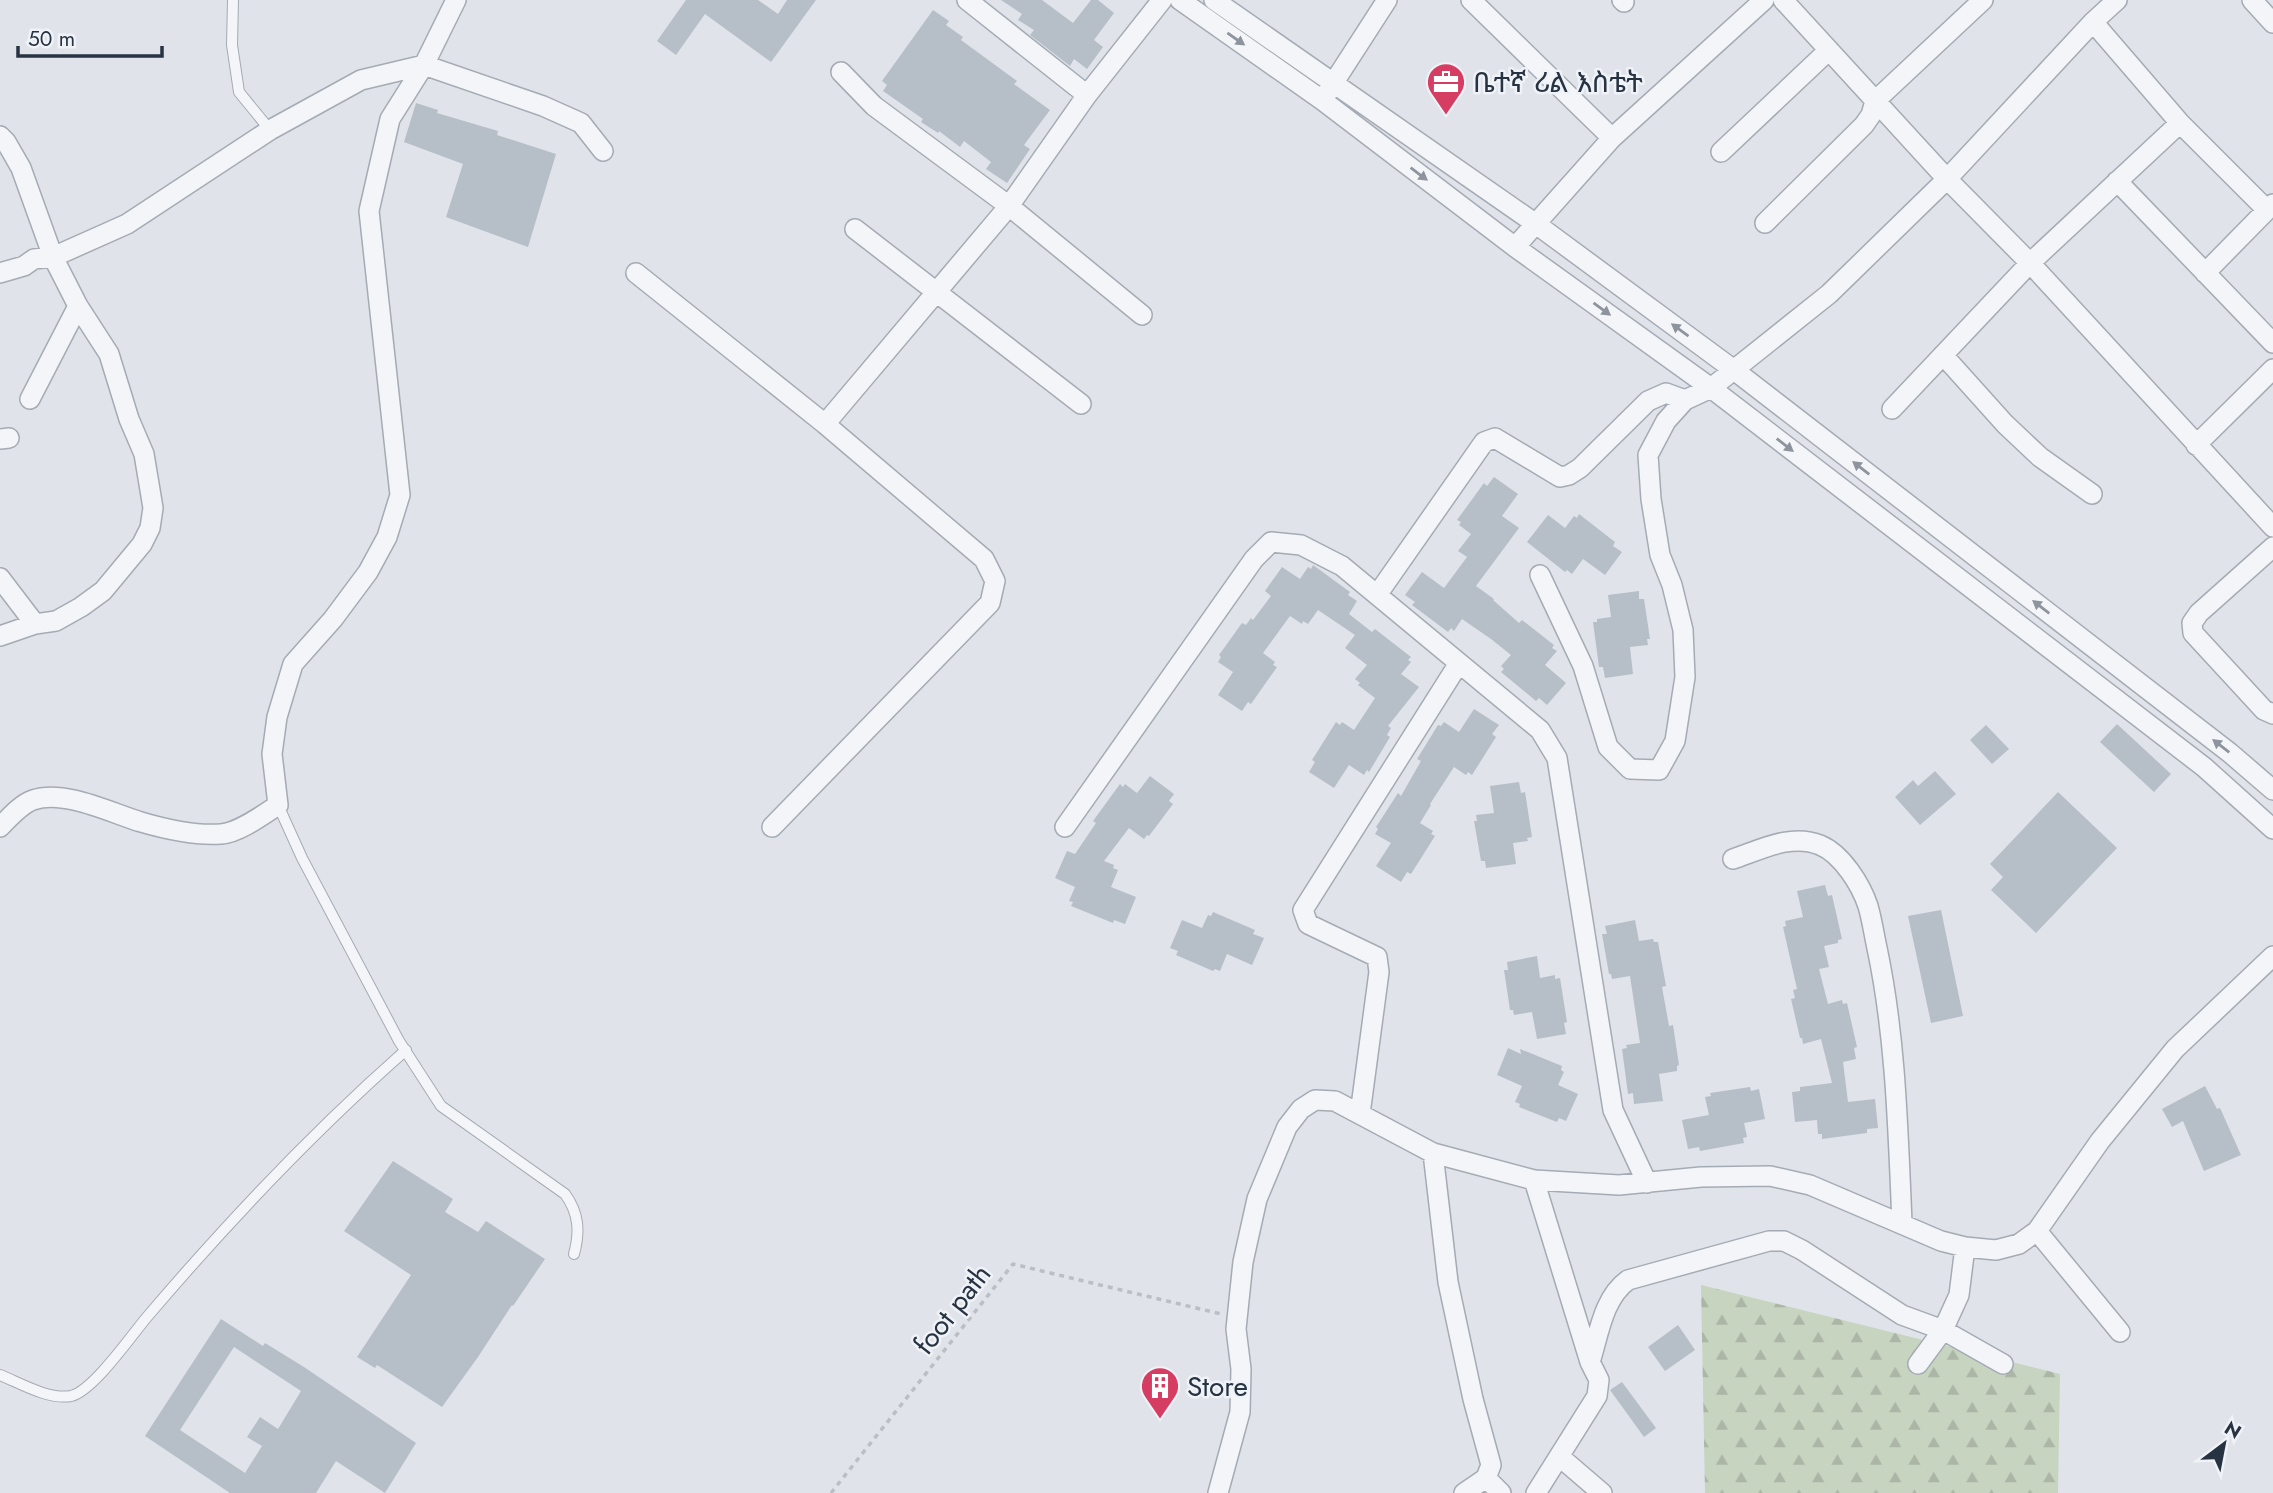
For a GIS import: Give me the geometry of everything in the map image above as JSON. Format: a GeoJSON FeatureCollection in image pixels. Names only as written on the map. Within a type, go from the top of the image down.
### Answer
{"type":"FeatureCollection","features":[{"type":"Feature","properties":{"kind":"street"},"geometry":{"type":"LineString","coordinates":[[0,827],[30,801],[48,796],[108,809],[170,830],[222,834],[257,820],[278,805],[272,754],[277,718],[293,664],[333,619],[368,572],[387,537],[400,495],[369,211],[390,119],[424,65],[456,0]]}},
{"type":"Feature","properties":{"kind":"street"},"geometry":{"type":"LineString","coordinates":[[967,0],[1087,95]]}},
{"type":"Feature","properties":{"kind":"street"},"geometry":{"type":"LineString","coordinates":[[825,424],[1009,206],[1087,95],[1162,0]]}},
{"type":"Feature","properties":{"kind":"street"},"geometry":{"type":"LineString","coordinates":[[1180,0],[1322,100],[1515,247],[1711,388],[2204,767],[2273,829]]}},
{"type":"Feature","properties":{"kind":"street"},"geometry":{"type":"LineString","coordinates":[[1214,0],[1536,224],[1734,370],[2230,753],[2273,790]]}},
{"type":"Feature","properties":{"kind":"street"},"geometry":{"type":"LineString","coordinates":[[1322,100],[1387,0]]}},
{"type":"Feature","properties":{"kind":"street"},"geometry":{"type":"LineString","coordinates":[[1471,0],[1612,138]]}},
{"type":"Feature","properties":{"kind":"street"},"geometry":{"type":"LineString","coordinates":[[1515,247],[1612,138],[1765,0]]}},
{"type":"Feature","properties":{"kind":"street"},"geometry":{"type":"LineString","coordinates":[[1783,0],[1947,179],[2030,262],[2273,527]]}},
{"type":"Feature","properties":{"kind":"street"},"geometry":{"type":"LineString","coordinates":[[1765,223],[1864,125],[1871,115],[1875,101],[1983,0]]}},
{"type":"Feature","properties":{"kind":"street"},"geometry":{"type":"LineString","coordinates":[[1540,575],[1583,666],[1608,747],[1630,769],[1658,770],[1675,741],[1685,677],[1683,629],[1672,585],[1660,555],[1651,499],[1648,455],[1666,421],[1685,400],[1711,388],[1829,294],[1947,179],[2093,22],[2117,0]]}},
{"type":"Feature","properties":{"kind":"street"},"geometry":{"type":"LineString","coordinates":[[2252,0],[2273,23]]}},
{"type":"Feature","properties":{"kind":"street"},"geometry":{"type":"LineString","coordinates":[[2093,22],[2180,123],[2270,207],[2205,273]]}},
{"type":"Feature","properties":{"kind":"street"},"geometry":{"type":"LineString","coordinates":[[1721,152],[1829,50]]}},
{"type":"Feature","properties":{"kind":"street"},"geometry":{"type":"LineString","coordinates":[[0,273],[24,266],[34,259],[53,257],[127,224],[270,130],[361,80],[424,65],[543,106],[581,123],[603,151]]}},
{"type":"Feature","properties":{"kind":"street"},"geometry":{"type":"LineString","coordinates":[[841,72],[874,106],[1009,206],[1142,315]]}},
{"type":"Feature","properties":{"kind":"street"},"geometry":{"type":"LineString","coordinates":[[1892,409],[2030,262],[2180,123]]}},
{"type":"Feature","properties":{"kind":"street"},"geometry":{"type":"LineString","coordinates":[[0,136],[21,169],[53,257],[78,306],[109,354],[129,419],[144,454],[153,508],[150,528],[142,544],[103,591],[56,621],[35,624],[0,636]]}},
{"type":"Feature","properties":{"kind":"street"},"geometry":{"type":"LineString","coordinates":[[2116,181],[2273,343]]}},
{"type":"Feature","properties":{"kind":"street"},"geometry":{"type":"LineString","coordinates":[[855,229],[1081,404]]}},
{"type":"Feature","properties":{"kind":"street"},"geometry":{"type":"LineString","coordinates":[[636,273],[825,424],[984,559],[996,582],[990,603],[772,827]]}},
{"type":"Feature","properties":{"kind":"street"},"geometry":{"type":"LineString","coordinates":[[30,399],[78,306]]}},
{"type":"Feature","properties":{"kind":"street"},"geometry":{"type":"LineString","coordinates":[[1943,355],[2005,424],[2040,457],[2092,494]]}},
{"type":"Feature","properties":{"kind":"street"},"geometry":{"type":"LineString","coordinates":[[2196,445],[2273,369]]}},
{"type":"Feature","properties":{"kind":"street"},"geometry":{"type":"LineString","coordinates":[[1377,595],[1484,442],[1495,438],[1560,477],[1580,468],[1648,401],[1666,393],[1685,400]]}},
{"type":"Feature","properties":{"kind":"street"},"geometry":{"type":"LineString","coordinates":[[1065,827],[1254,559],[1271,542],[1301,545],[1342,566],[1540,730],[1557,758],[1613,1110],[1647,1182]]}},
{"type":"Feature","properties":{"kind":"street"},"geometry":{"type":"LineString","coordinates":[[2273,547],[2199,612],[2192,624],[2193,633],[2264,710],[2273,714]]}},
{"type":"Feature","properties":{"kind":"street"},"geometry":{"type":"LineString","coordinates":[[0,578],[35,624]]}},
{"type":"Feature","properties":{"kind":"street"},"geometry":{"type":"LineString","coordinates":[[1360,1114],[1379,972],[1377,957],[1308,924],[1303,909],[1459,663]]}},
{"type":"Feature","properties":{"kind":"street"},"geometry":{"type":"LineString","coordinates":[[1733,859],[1793,839],[1820,845],[1836,856],[1852,874],[1867,904],[1886,990],[1897,1102],[1902,1223]]}},
{"type":"Feature","properties":{"kind":"street"},"geometry":{"type":"LineString","coordinates":[[1218,1493],[1240,1412],[1241,1369],[1236,1329],[1243,1262],[1257,1199],[1287,1127],[1301,1109],[1315,1100],[1335,1101],[1433,1153],[1534,1180],[1619,1185],[1701,1177],[1770,1176],[1810,1185],[1941,1241],[1996,1250],[2019,1244],[2037,1231],[2100,1141],[2175,1049],[2273,956]]}},
{"type":"Feature","properties":{"kind":"street"},"geometry":{"type":"LineString","coordinates":[[1433,1153],[1448,1282],[1473,1399],[1491,1465],[1486,1478],[1464,1493]]}},
{"type":"Feature","properties":{"kind":"street"},"geometry":{"type":"LineString","coordinates":[[1534,1180],[1590,1362],[1599,1380],[1597,1396],[1536,1493]]}},
{"type":"Feature","properties":{"kind":"street"},"geometry":{"type":"LineString","coordinates":[[2037,1231],[2120,1332]]}},
{"type":"Feature","properties":{"kind":"street"},"geometry":{"type":"LineString","coordinates":[[1590,1362],[1608,1302],[1616,1289],[1628,1280],[1769,1241],[1784,1241],[1902,1315],[1943,1330],[2003,1364]]}},
{"type":"Feature","properties":{"kind":"street"},"geometry":{"type":"LineString","coordinates":[[1918,1364],[1943,1330],[1959,1295],[1965,1247]]}},
{"type":"Feature","properties":{"kind":"street"},"geometry":{"type":"LineString","coordinates":[[1560,1457],[1602,1493]]}},
{"type":"Feature","properties":{"kind":"street"},"geometry":{"type":"LineString","coordinates":[[1486,1478],[1501,1493]]}},
{"type":"Feature","properties":{"kind":"lane"},"geometry":{"type":"LineString","coordinates":[[233,0],[232,45],[239,92],[270,130]]}},
{"type":"Feature","properties":{"kind":"lane"},"geometry":{"type":"LineString","coordinates":[[278,805],[331,914],[406,1051],[441,1106],[565,1194],[575,1207],[577,1220],[579,1238],[574,1254]]}},
{"type":"Feature","properties":{"kind":"lane"},"geometry":{"type":"LineString","coordinates":[[0,1375],[54,1395],[71,1396],[87,1388],[208,1246],[343,1108],[406,1051]]}},
{"type":"Feature","properties":{"kind":"path","name":"foot path"},"geometry":{"type":"LineString","coordinates":[[831,1493],[1013,1264],[1237,1318]]}},
{"type":"Feature","properties":{"kind":"green space"},"geometry":{"type":"Polygon","coordinates":[[[1701,1285],[2060,1374],[2058,1493],[1705,1493],[1701,1285]]]}},
{"type":"Feature","properties":{"kind":"building"},"geometry":{"type":"Polygon","coordinates":[[[686,0],[758,0],[778,14],[787,0],[816,0],[771,62],[705,14],[676,55],[657,41],[686,0]]]}},
{"type":"Feature","properties":{"kind":"building"},"geometry":{"type":"Polygon","coordinates":[[[1001,0],[1042,0],[1073,23],[1091,0],[1098,0],[1114,13],[1094,40],[1103,47],[1087,69],[1074,59],[1070,66],[1030,35],[1034,30],[1018,20],[1022,14],[1001,0]]]}},
{"type":"Feature","properties":{"kind":"building"},"geometry":{"type":"Polygon","coordinates":[[[933,10],[949,21],[946,25],[963,37],[961,40],[1017,81],[1014,84],[1050,110],[1024,145],[1030,149],[1007,183],[986,169],[991,162],[964,141],[960,147],[939,131],[938,133],[921,122],[923,119],[883,91],[887,85],[882,81],[933,10]]]}},
{"type":"Feature","properties":{"kind":"building"},"geometry":{"type":"Polygon","coordinates":[[[416,103],[438,110],[437,113],[498,131],[497,135],[556,154],[528,247],[446,217],[463,164],[404,142],[416,103]]]}},
{"type":"Feature","properties":{"kind":"building"},"geometry":{"type":"Polygon","coordinates":[[[1494,477],[1518,494],[1502,516],[1519,528],[1476,586],[1519,623],[1522,620],[1554,645],[1552,648],[1557,651],[1545,665],[1566,683],[1547,705],[1539,698],[1536,701],[1501,672],[1504,669],[1501,666],[1511,655],[1491,639],[1462,619],[1454,631],[1451,628],[1448,632],[1412,605],[1415,602],[1405,595],[1422,572],[1444,588],[1467,557],[1458,551],[1471,534],[1459,525],[1461,522],[1457,520],[1484,483],[1487,486],[1494,477]]]}},
{"type":"Feature","properties":{"kind":"building"},"geometry":{"type":"Polygon","coordinates":[[[1579,514],[1615,542],[1613,546],[1622,552],[1605,575],[1583,559],[1572,574],[1567,570],[1565,572],[1527,542],[1548,515],[1565,528],[1574,516],[1577,518],[1579,514]]]}},
{"type":"Feature","properties":{"kind":"building"},"geometry":{"type":"Polygon","coordinates":[[[1313,565],[1350,592],[1348,595],[1357,601],[1349,614],[1372,632],[1375,629],[1411,657],[1408,660],[1411,662],[1401,674],[1419,687],[1388,726],[1391,728],[1387,735],[1390,737],[1369,772],[1367,770],[1364,775],[1349,765],[1334,788],[1309,772],[1315,762],[1312,760],[1336,722],[1340,725],[1342,722],[1354,730],[1375,698],[1358,685],[1360,683],[1355,679],[1367,665],[1345,648],[1355,635],[1318,610],[1308,624],[1303,621],[1302,624],[1290,616],[1263,653],[1275,662],[1273,665],[1277,667],[1251,704],[1248,702],[1242,711],[1218,695],[1233,672],[1218,662],[1221,657],[1219,655],[1242,623],[1246,625],[1251,618],[1253,620],[1271,596],[1265,591],[1282,567],[1300,579],[1308,567],[1311,569],[1313,565]]]}},
{"type":"Feature","properties":{"kind":"building"},"geometry":{"type":"Polygon","coordinates":[[[1639,591],[1639,599],[1644,599],[1650,639],[1647,639],[1648,645],[1630,647],[1633,674],[1605,678],[1603,667],[1599,667],[1593,622],[1611,617],[1608,595],[1639,591]]]}},
{"type":"Feature","properties":{"kind":"building"},"geometry":{"type":"Polygon","coordinates":[[[1474,709],[1499,725],[1492,734],[1496,737],[1472,775],[1468,772],[1466,775],[1454,767],[1420,823],[1433,831],[1431,834],[1435,836],[1411,874],[1407,872],[1401,882],[1376,866],[1391,843],[1375,834],[1378,829],[1376,827],[1398,793],[1401,796],[1421,761],[1417,759],[1438,725],[1441,726],[1444,722],[1459,732],[1474,709]]]}},
{"type":"Feature","properties":{"kind":"building"},"geometry":{"type":"Polygon","coordinates":[[[2117,724],[2171,774],[2154,792],[2100,742],[2117,724]]]}},
{"type":"Feature","properties":{"kind":"building"},"geometry":{"type":"Polygon","coordinates":[[[1986,725],[2009,749],[1992,764],[1970,740],[1986,725]]]}},
{"type":"Feature","properties":{"kind":"building"},"geometry":{"type":"Polygon","coordinates":[[[1935,771],[1956,794],[1920,825],[1895,797],[1913,780],[1918,786],[1935,771]]]}},
{"type":"Feature","properties":{"kind":"building"},"geometry":{"type":"Polygon","coordinates":[[[1150,776],[1174,794],[1169,801],[1173,804],[1144,839],[1129,828],[1104,861],[1118,870],[1111,887],[1136,897],[1125,924],[1114,920],[1113,923],[1071,906],[1073,902],[1069,901],[1075,887],[1055,878],[1067,851],[1075,854],[1096,823],[1093,821],[1120,784],[1123,787],[1125,784],[1137,793],[1150,776]]]}},
{"type":"Feature","properties":{"kind":"building"},"geometry":{"type":"Polygon","coordinates":[[[1519,782],[1521,793],[1525,792],[1532,837],[1527,838],[1528,841],[1513,843],[1516,864],[1486,868],[1485,861],[1481,861],[1474,821],[1477,821],[1476,815],[1494,813],[1490,786],[1519,782]]]}},
{"type":"Feature","properties":{"kind":"building"},"geometry":{"type":"Polygon","coordinates":[[[2058,792],[2117,848],[2036,933],[1991,890],[2003,877],[1990,864],[2058,792]]]}},
{"type":"Feature","properties":{"kind":"building"},"geometry":{"type":"Polygon","coordinates":[[[1825,885],[1828,896],[1832,895],[1842,939],[1838,940],[1838,943],[1824,946],[1829,967],[1819,969],[1828,1004],[1842,1000],[1843,1004],[1847,1003],[1857,1047],[1854,1048],[1856,1059],[1843,1062],[1848,1102],[1875,1099],[1878,1128],[1867,1129],[1867,1133],[1822,1139],[1822,1134],[1818,1134],[1817,1120],[1795,1122],[1792,1092],[1800,1091],[1800,1087],[1832,1083],[1821,1039],[1803,1044],[1800,1038],[1791,999],[1795,998],[1793,990],[1797,989],[1783,927],[1786,926],[1785,921],[1803,917],[1797,891],[1825,885]]]}},
{"type":"Feature","properties":{"kind":"building"},"geometry":{"type":"Polygon","coordinates":[[[1941,910],[1963,1016],[1931,1023],[1908,916],[1941,910]]]}},
{"type":"Feature","properties":{"kind":"building"},"geometry":{"type":"Polygon","coordinates":[[[1213,912],[1255,930],[1253,934],[1264,938],[1252,965],[1227,954],[1220,971],[1213,971],[1176,955],[1178,951],[1170,948],[1182,920],[1202,928],[1208,915],[1211,916],[1213,912]]]}},
{"type":"Feature","properties":{"kind":"building"},"geometry":{"type":"Polygon","coordinates":[[[1635,920],[1639,941],[1653,939],[1658,942],[1666,986],[1662,987],[1669,1026],[1673,1025],[1679,1065],[1677,1071],[1659,1074],[1663,1101],[1634,1104],[1633,1093],[1628,1094],[1622,1049],[1627,1048],[1626,1045],[1640,1043],[1630,976],[1612,979],[1602,934],[1607,934],[1605,926],[1635,920]]]}},
{"type":"Feature","properties":{"kind":"building"},"geometry":{"type":"Polygon","coordinates":[[[1537,956],[1540,978],[1555,975],[1555,979],[1560,978],[1567,1022],[1564,1023],[1566,1034],[1537,1039],[1532,1012],[1514,1015],[1513,1010],[1510,1010],[1504,970],[1508,970],[1507,962],[1537,956]]]}},
{"type":"Feature","properties":{"kind":"building"},"geometry":{"type":"Polygon","coordinates":[[[1508,1048],[1521,1054],[1520,1049],[1562,1066],[1561,1070],[1564,1072],[1558,1085],[1578,1094],[1566,1121],[1559,1118],[1557,1122],[1519,1107],[1520,1104],[1515,1102],[1522,1086],[1497,1075],[1508,1048]]]}},
{"type":"Feature","properties":{"kind":"building"},"geometry":{"type":"Polygon","coordinates":[[[2205,1086],[2217,1109],[2220,1108],[2241,1155],[2204,1171],[2183,1121],[2172,1127],[2162,1109],[2205,1086]]]}},
{"type":"Feature","properties":{"kind":"building"},"geometry":{"type":"Polygon","coordinates":[[[1750,1087],[1751,1091],[1759,1089],[1765,1119],[1744,1123],[1747,1137],[1743,1138],[1744,1143],[1700,1151],[1699,1147],[1688,1149],[1682,1120],[1709,1115],[1705,1097],[1711,1096],[1710,1093],[1750,1087]]]}},
{"type":"Feature","properties":{"kind":"building"},"geometry":{"type":"Polygon","coordinates":[[[393,1161],[453,1199],[445,1212],[478,1232],[486,1221],[545,1259],[442,1407],[377,1365],[375,1368],[357,1357],[411,1275],[344,1231],[393,1161]]]}},
{"type":"Feature","properties":{"kind":"building"},"geometry":{"type":"Polygon","coordinates":[[[221,1319],[263,1346],[265,1343],[304,1367],[416,1443],[385,1493],[336,1461],[316,1493],[230,1493],[145,1436],[221,1319]],[[234,1347],[180,1430],[245,1473],[262,1446],[247,1437],[260,1417],[278,1429],[301,1391],[234,1347]]]}},
{"type":"Feature","properties":{"kind":"building"},"geometry":{"type":"Polygon","coordinates":[[[1678,1325],[1695,1350],[1665,1371],[1648,1347],[1678,1325]]]}},
{"type":"Feature","properties":{"kind":"building"},"geometry":{"type":"Polygon","coordinates":[[[1622,1382],[1656,1428],[1644,1437],[1610,1390],[1622,1382]]]}},
{"type":"Feature","properties":{"kind":"place","name":"ቤተኛ ሪል እስቴት"},"geometry":{"type":"Point","coordinates":[1446,116]}},
{"type":"Feature","properties":{"kind":"place","name":"Store"},"geometry":{"type":"Point","coordinates":[1160,1420]}}]}
